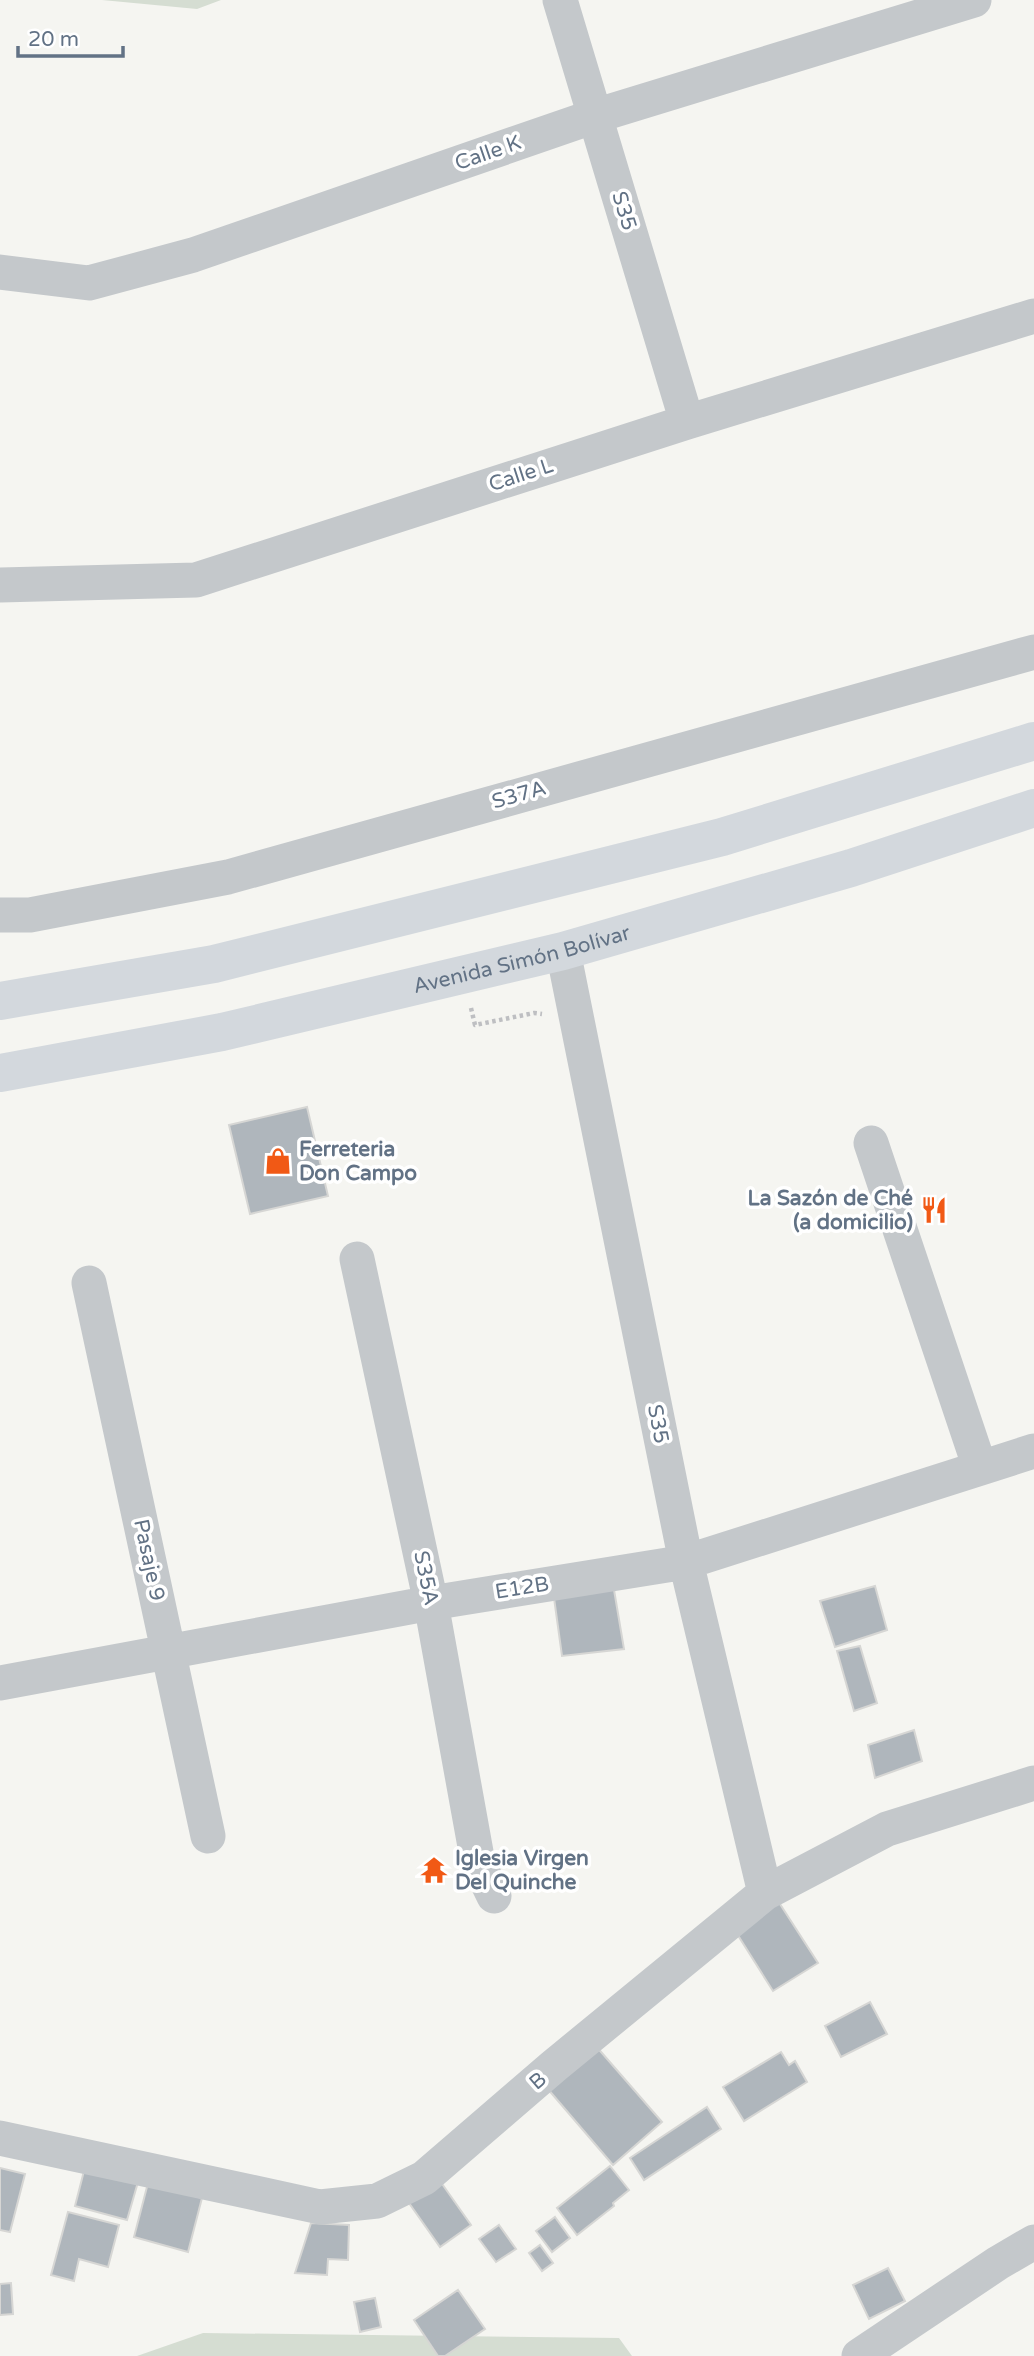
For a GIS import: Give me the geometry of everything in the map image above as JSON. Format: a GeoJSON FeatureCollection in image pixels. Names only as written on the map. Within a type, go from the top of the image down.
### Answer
{"type":"FeatureCollection","features":[{"type":"Feature","properties":{"kind":"highway"},"geometry":{"type":"LineString","coordinates":[[0,1001],[214,964],[722,837],[1034,741]]}},
{"type":"Feature","properties":{"kind":"highway","name":"Avenida Simón Bolívar"},"geometry":{"type":"LineString","coordinates":[[0,1073],[222,1032],[563,951],[851,869],[1034,808]]}},
{"type":"Feature","properties":{"kind":"street","name":"S35"},"geometry":{"type":"LineString","coordinates":[[560,0],[687,422]]}},
{"type":"Feature","properties":{"kind":"street","name":"Calle K"},"geometry":{"type":"LineString","coordinates":[[0,272],[89,283],[193,255],[595,116],[974,0]]}},
{"type":"Feature","properties":{"kind":"street","name":"Calle L"},"geometry":{"type":"LineString","coordinates":[[0,585],[196,580],[687,422],[1034,316]]}},
{"type":"Feature","properties":{"kind":"street","name":"S37A"},"geometry":{"type":"LineString","coordinates":[[0,915],[30,915],[228,877],[1034,652]]}},
{"type":"Feature","properties":{"kind":"street","name":"S35"},"geometry":{"type":"LineString","coordinates":[[563,951],[686,1562],[765,1893]]}},
{"type":"Feature","properties":{"kind":"street"},"geometry":{"type":"LineString","coordinates":[[871,1143],[980,1468]]}},
{"type":"Feature","properties":{"kind":"street","name":"S35A"},"geometry":{"type":"LineString","coordinates":[[357,1259],[432,1603],[478,1863],[494,1896]]}},
{"type":"Feature","properties":{"kind":"street","name":"Pasaje 9"},"geometry":{"type":"LineString","coordinates":[[89,1283],[208,1836]]}},
{"type":"Feature","properties":{"kind":"street","name":"E12B"},"geometry":{"type":"LineString","coordinates":[[0,1683],[432,1603],[686,1562],[1034,1451]]}},
{"type":"Feature","properties":{"kind":"street","name":"B"},"geometry":{"type":"LineString","coordinates":[[0,2138],[320,2207],[377,2201],[424,2178],[554,2066],[765,1893],[887,1829],[1034,1783]]}},
{"type":"Feature","properties":{"kind":"street"},"geometry":{"type":"LineString","coordinates":[[859,2356],[1034,2242]]}},
{"type":"Feature","properties":{"kind":"path"},"geometry":{"type":"LineString","coordinates":[[475,1025],[534,1013]]}},
{"type":"Feature","properties":{"kind":"shaded area"},"geometry":{"type":"Polygon","coordinates":[[[102,0],[221,0],[197,9],[102,0]]]}},
{"type":"Feature","properties":{"kind":"shaded area"},"geometry":{"type":"Polygon","coordinates":[[[203,2333],[619,2338],[632,2356],[137,2356],[203,2333]]]}},
{"type":"Feature","properties":{"kind":"building","name":"Ferreteria Don Campo"},"geometry":{"type":"Polygon","coordinates":[[[307,1107],[328,1196],[250,1214],[229,1125],[307,1107]]]}},
{"type":"Feature","properties":{"kind":"building"},"geometry":{"type":"Polygon","coordinates":[[[610,1566],[624,1649],[562,1656],[551,1576],[610,1566]]]}},
{"type":"Feature","properties":{"kind":"building"},"geometry":{"type":"Polygon","coordinates":[[[875,1586],[887,1630],[835,1647],[820,1601],[875,1586]]]}},
{"type":"Feature","properties":{"kind":"building"},"geometry":{"type":"Polygon","coordinates":[[[860,1646],[877,1703],[854,1711],[837,1651],[860,1646]]]}},
{"type":"Feature","properties":{"kind":"building"},"geometry":{"type":"Polygon","coordinates":[[[914,1730],[922,1761],[875,1778],[868,1745],[914,1730]]]}},
{"type":"Feature","properties":{"kind":"building"},"geometry":{"type":"Polygon","coordinates":[[[778,1901],[818,1963],[773,1991],[734,1929],[778,1901]]]}},
{"type":"Feature","properties":{"kind":"building"},"geometry":{"type":"Polygon","coordinates":[[[870,2002],[887,2034],[841,2057],[825,2026],[870,2002]]]}},
{"type":"Feature","properties":{"kind":"building"},"geometry":{"type":"Polygon","coordinates":[[[595,2045],[662,2122],[613,2165],[547,2088],[595,2045]]]}},
{"type":"Feature","properties":{"kind":"building"},"geometry":{"type":"Polygon","coordinates":[[[781,2052],[789,2065],[795,2061],[807,2082],[744,2121],[723,2087],[781,2052]]]}},
{"type":"Feature","properties":{"kind":"building"},"geometry":{"type":"Polygon","coordinates":[[[707,2107],[721,2129],[644,2180],[630,2158],[707,2107]]]}},
{"type":"Feature","properties":{"kind":"building"},"geometry":{"type":"Polygon","coordinates":[[[610,2166],[629,2190],[613,2203],[614,2206],[577,2235],[557,2208],[610,2166]]]}},
{"type":"Feature","properties":{"kind":"building"},"geometry":{"type":"Polygon","coordinates":[[[85,2167],[138,2182],[127,2220],[75,2206],[85,2167]]]}},
{"type":"Feature","properties":{"kind":"building"},"geometry":{"type":"Polygon","coordinates":[[[0,2168],[25,2174],[10,2232],[0,2230],[0,2168]]]}},
{"type":"Feature","properties":{"kind":"building"},"geometry":{"type":"Polygon","coordinates":[[[440,2181],[471,2225],[440,2247],[409,2203],[440,2181]]]}},
{"type":"Feature","properties":{"kind":"building"},"geometry":{"type":"Polygon","coordinates":[[[148,2183],[202,2198],[188,2252],[134,2237],[148,2183]]]}},
{"type":"Feature","properties":{"kind":"building"},"geometry":{"type":"Polygon","coordinates":[[[68,2212],[119,2225],[108,2267],[79,2259],[74,2281],[51,2275],[68,2212]]]}},
{"type":"Feature","properties":{"kind":"building"},"geometry":{"type":"Polygon","coordinates":[[[555,2217],[570,2238],[552,2252],[536,2231],[555,2217]]]}},
{"type":"Feature","properties":{"kind":"building"},"geometry":{"type":"Polygon","coordinates":[[[311,2223],[349,2225],[348,2260],[328,2259],[327,2275],[295,2273],[311,2223]]]}},
{"type":"Feature","properties":{"kind":"building"},"geometry":{"type":"Polygon","coordinates":[[[499,2225],[516,2249],[496,2262],[479,2239],[499,2225]]]}},
{"type":"Feature","properties":{"kind":"building"},"geometry":{"type":"Polygon","coordinates":[[[540,2245],[553,2263],[542,2271],[529,2253],[540,2245]]]}},
{"type":"Feature","properties":{"kind":"building"},"geometry":{"type":"Polygon","coordinates":[[[888,2268],[905,2301],[869,2319],[853,2285],[888,2268]]]}},
{"type":"Feature","properties":{"kind":"building"},"geometry":{"type":"Polygon","coordinates":[[[11,2283],[13,2314],[0,2315],[0,2284],[11,2283]]]}},
{"type":"Feature","properties":{"kind":"building"},"geometry":{"type":"Polygon","coordinates":[[[458,2290],[485,2329],[445,2356],[438,2356],[414,2320],[458,2290]]]}},
{"type":"Feature","properties":{"kind":"building"},"geometry":{"type":"Polygon","coordinates":[[[375,2298],[381,2327],[360,2332],[354,2302],[375,2298]]]}},
{"type":"Feature","properties":{"kind":"place","name":"Ferreteria Don Campo"},"geometry":{"type":"Point","coordinates":[278,1161]}},
{"type":"Feature","properties":{"kind":"place","name":"La Sazón de Ché (a domicilio)"},"geometry":{"type":"Point","coordinates":[934,1210]}},
{"type":"Feature","properties":{"kind":"place","name":"Iglesia Virgen Del Quinche"},"geometry":{"type":"Point","coordinates":[434,1870]}}]}
